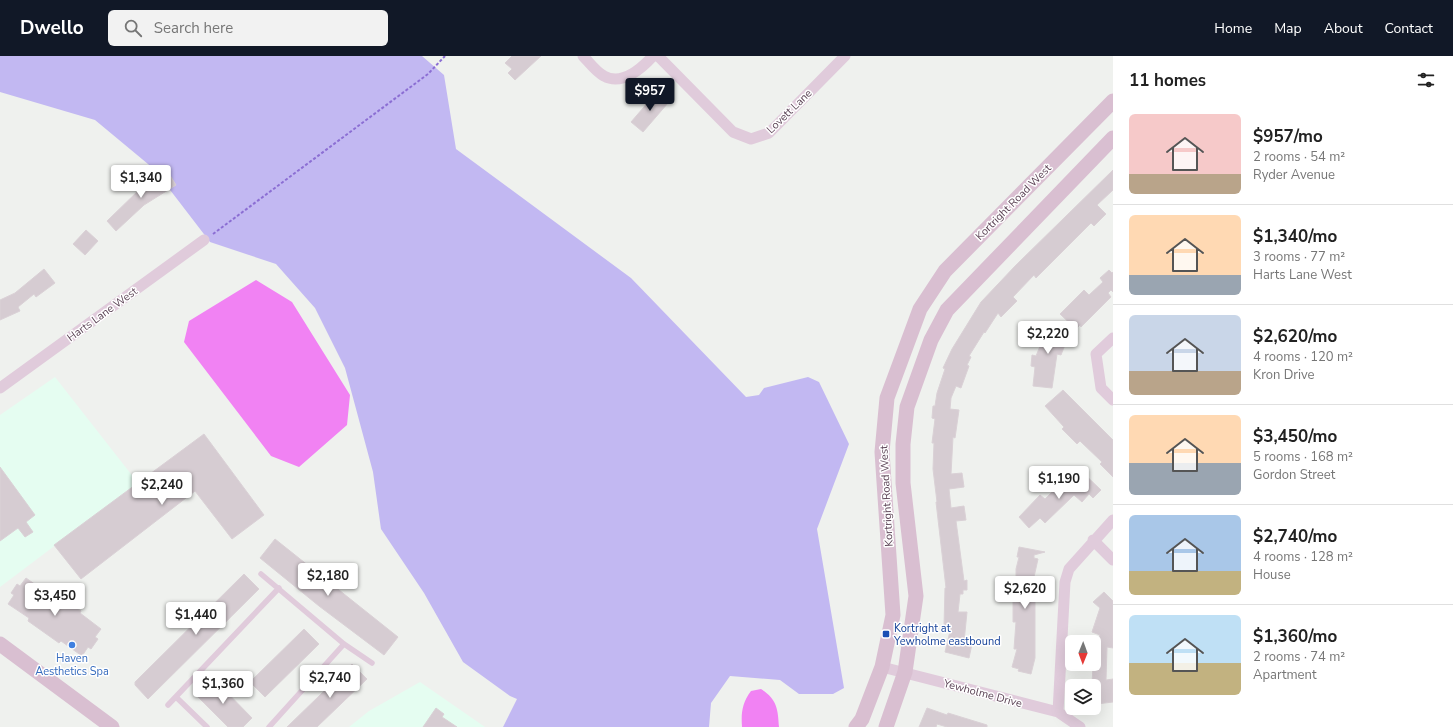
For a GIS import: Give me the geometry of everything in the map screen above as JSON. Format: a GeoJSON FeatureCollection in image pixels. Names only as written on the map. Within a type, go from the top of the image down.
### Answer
{"type":"FeatureCollection","features":[{"type":"Feature","properties":{"kind":"street"},"geometry":{"type":"LineString","coordinates":[[583,56],[604,76],[614,78],[629,76],[642,67],[653,56]]}},
{"type":"Feature","properties":{"kind":"street","name":"Lovett Lane"},"geometry":{"type":"LineString","coordinates":[[658,56],[733,132],[751,139],[769,133],[845,56]]}},
{"type":"Feature","properties":{"kind":"street","name":"Kortright Road West"},"geometry":{"type":"LineString","coordinates":[[856,727],[862,719],[882,667],[893,614],[882,452],[887,398],[920,309],[945,271],[1113,101]]}},
{"type":"Feature","properties":{"kind":"street","name":"Kortright Road West"},"geometry":{"type":"LineString","coordinates":[[886,727],[905,672],[916,596],[904,483],[903,444],[907,407],[931,340],[947,310],[1113,138]]}},
{"type":"Feature","properties":{"kind":"street","name":"Harts Lane West"},"geometry":{"type":"LineString","coordinates":[[0,388],[204,240]]}},
{"type":"Feature","properties":{"kind":"street"},"geometry":{"type":"LineString","coordinates":[[1113,338],[1096,354],[1101,388],[1113,400]]}},
{"type":"Feature","properties":{"kind":"street"},"geometry":{"type":"LineString","coordinates":[[1058,712],[1065,582],[1069,568],[1093,540],[1113,520]]}},
{"type":"Feature","properties":{"kind":"street"},"geometry":{"type":"LineString","coordinates":[[1093,540],[1113,560]]}},
{"type":"Feature","properties":{"kind":"street"},"geometry":{"type":"LineString","coordinates":[[0,644],[112,727]]}},
{"type":"Feature","properties":{"kind":"street","name":"Yewholme Drive"},"geometry":{"type":"LineString","coordinates":[[882,667],[1058,712],[1080,727]]}},
{"type":"Feature","properties":{"kind":"lane"},"geometry":{"type":"LineString","coordinates":[[261,574],[344,644],[372,663]]}},
{"type":"Feature","properties":{"kind":"lane"},"geometry":{"type":"LineString","coordinates":[[168,705],[279,588]]}},
{"type":"Feature","properties":{"kind":"lane"},"geometry":{"type":"LineString","coordinates":[[268,727],[344,644]]}},
{"type":"Feature","properties":{"kind":"lane"},"geometry":{"type":"LineString","coordinates":[[176,697],[206,727]]}},
{"type":"Feature","properties":{"kind":"path"},"geometry":{"type":"LineString","coordinates":[[204,240],[358,124],[428,74],[445,56]]}},
{"type":"Feature","properties":{"kind":"shaded area"},"geometry":{"type":"Polygon","coordinates":[[[0,56],[422,56],[444,75],[456,149],[631,278],[746,397],[759,395],[764,388],[808,377],[819,382],[849,444],[817,529],[844,688],[833,694],[799,694],[780,680],[730,676],[711,703],[709,727],[503,727],[517,699],[510,696],[463,662],[424,593],[381,529],[373,472],[345,368],[315,308],[276,264],[210,242],[154,169],[95,120],[0,92],[0,56]]]}},
{"type":"Feature","properties":{"kind":"shaded area"},"geometry":{"type":"Polygon","coordinates":[[[256,280],[292,302],[350,395],[347,425],[299,467],[271,456],[184,342],[189,321],[256,280]]]}},
{"type":"Feature","properties":{"kind":"shaded area"},"geometry":{"type":"Polygon","coordinates":[[[55,377],[138,483],[0,587],[0,415],[55,377]]]}},
{"type":"Feature","properties":{"kind":"shaded area"},"geometry":{"type":"Polygon","coordinates":[[[420,682],[485,727],[349,727],[369,711],[420,682]]]}},
{"type":"Feature","properties":{"kind":"shaded area"},"geometry":{"type":"Polygon","coordinates":[[[761,689],[776,705],[779,727],[742,727],[742,713],[746,700],[751,691],[761,689]]]}},
{"type":"Feature","properties":{"kind":"building"},"geometry":{"type":"Polygon","coordinates":[[[512,56],[541,56],[515,80],[508,73],[512,69],[505,63],[512,56]]]}},
{"type":"Feature","properties":{"kind":"building"},"geometry":{"type":"Polygon","coordinates":[[[656,93],[668,103],[643,132],[631,122],[656,93]]]}},
{"type":"Feature","properties":{"kind":"building"},"geometry":{"type":"Polygon","coordinates":[[[1113,170],[1113,190],[1097,205],[1106,214],[1094,226],[1091,223],[1036,278],[1034,275],[1013,297],[1017,301],[1001,317],[998,313],[969,356],[971,357],[967,365],[969,366],[961,388],[956,386],[951,398],[950,409],[959,410],[955,438],[953,437],[951,474],[962,473],[964,487],[949,489],[951,508],[964,506],[966,520],[956,521],[964,581],[967,580],[967,590],[963,590],[963,594],[960,594],[958,612],[967,612],[964,642],[972,644],[969,658],[945,652],[951,627],[944,626],[946,588],[933,469],[934,443],[932,443],[935,419],[932,418],[933,406],[935,406],[937,393],[945,369],[943,368],[952,349],[981,302],[1016,265],[1113,170]]]}},
{"type":"Feature","properties":{"kind":"building"},"geometry":{"type":"Polygon","coordinates":[[[168,172],[176,185],[144,205],[116,231],[107,221],[140,189],[136,181],[145,176],[150,184],[168,172]]]}},
{"type":"Feature","properties":{"kind":"building"},"geometry":{"type":"Polygon","coordinates":[[[86,230],[98,241],[85,255],[73,244],[86,230]]]}},
{"type":"Feature","properties":{"kind":"building"},"geometry":{"type":"Polygon","coordinates":[[[44,269],[55,283],[36,297],[34,294],[18,307],[20,311],[0,320],[0,300],[15,293],[44,269]]]}},
{"type":"Feature","properties":{"kind":"building"},"geometry":{"type":"Polygon","coordinates":[[[1109,270],[1112,273],[1113,272],[1113,292],[1111,290],[1108,293],[1111,297],[1081,327],[1080,325],[1076,329],[1060,314],[1084,290],[1089,295],[1103,282],[1100,278],[1109,270]]]}},
{"type":"Feature","properties":{"kind":"building"},"geometry":{"type":"Polygon","coordinates":[[[1044,322],[1070,332],[1061,355],[1057,354],[1052,388],[1033,386],[1035,367],[1031,366],[1032,355],[1036,356],[1045,334],[1040,332],[1044,322]]]}},
{"type":"Feature","properties":{"kind":"building"},"geometry":{"type":"Polygon","coordinates":[[[1063,390],[1113,440],[1113,477],[1100,464],[1102,462],[1080,441],[1077,444],[1062,429],[1064,427],[1045,406],[1063,390]]]}},
{"type":"Feature","properties":{"kind":"building"},"geometry":{"type":"Polygon","coordinates":[[[204,434],[264,515],[232,539],[195,491],[81,579],[54,545],[204,434]]]}},
{"type":"Feature","properties":{"kind":"building"},"geometry":{"type":"Polygon","coordinates":[[[0,467],[35,515],[26,522],[33,532],[25,537],[18,528],[0,541],[0,467]]]}},
{"type":"Feature","properties":{"kind":"building"},"geometry":{"type":"Polygon","coordinates":[[[1080,470],[1101,490],[1093,498],[1089,494],[1082,502],[1074,495],[1045,523],[1040,518],[1029,528],[1019,517],[1040,495],[1045,499],[1053,491],[1057,495],[1080,470]]]}},
{"type":"Feature","properties":{"kind":"building"},"geometry":{"type":"Polygon","coordinates":[[[275,539],[398,637],[384,655],[319,606],[260,558],[275,539]]]}},
{"type":"Feature","properties":{"kind":"building"},"geometry":{"type":"Polygon","coordinates":[[[1019,547],[1045,552],[1034,555],[1034,558],[1038,559],[1034,577],[1038,577],[1037,598],[1035,598],[1035,658],[1031,674],[1018,671],[1019,669],[1012,667],[1017,649],[1014,649],[1016,622],[1013,622],[1013,602],[1016,602],[1016,569],[1019,557],[1017,557],[1019,547]]]}},
{"type":"Feature","properties":{"kind":"building"},"geometry":{"type":"Polygon","coordinates":[[[244,574],[259,589],[148,699],[135,685],[135,682],[244,574]]]}},
{"type":"Feature","properties":{"kind":"building"},"geometry":{"type":"Polygon","coordinates":[[[26,578],[46,592],[49,589],[81,611],[80,613],[101,629],[95,637],[98,639],[91,649],[88,647],[82,656],[61,641],[59,643],[28,621],[29,618],[8,604],[14,595],[11,593],[17,584],[20,586],[26,578]]]}},
{"type":"Feature","properties":{"kind":"building"},"geometry":{"type":"Polygon","coordinates":[[[1104,592],[1113,601],[1113,648],[1107,647],[1106,680],[1113,679],[1113,702],[1101,704],[1101,679],[1092,679],[1093,671],[1101,671],[1101,635],[1092,632],[1100,608],[1093,602],[1104,592]]]}},
{"type":"Feature","properties":{"kind":"building"},"geometry":{"type":"Polygon","coordinates":[[[304,629],[319,644],[265,697],[250,682],[304,629]]]}},
{"type":"Feature","properties":{"kind":"building"},"geometry":{"type":"Polygon","coordinates":[[[352,664],[367,679],[317,727],[287,727],[352,664]]]}},
{"type":"Feature","properties":{"kind":"building"},"geometry":{"type":"Polygon","coordinates":[[[212,677],[252,718],[243,727],[228,727],[195,694],[212,677]]]}},
{"type":"Feature","properties":{"kind":"building"},"geometry":{"type":"Polygon","coordinates":[[[436,708],[444,714],[442,717],[457,727],[423,727],[436,708]]]}},
{"type":"Feature","properties":{"kind":"building"},"geometry":{"type":"Polygon","coordinates":[[[927,708],[947,715],[948,713],[987,725],[987,727],[947,727],[937,724],[936,727],[919,727],[927,708]]]}},
{"type":"Feature","properties":{"kind":"place","name":"Kortright at Yewholme eastbound"},"geometry":{"type":"Point","coordinates":[886,634]}},
{"type":"Feature","properties":{"kind":"place","name":"Haven Aesthetics Spa"},"geometry":{"type":"Point","coordinates":[72,645]}}]}
